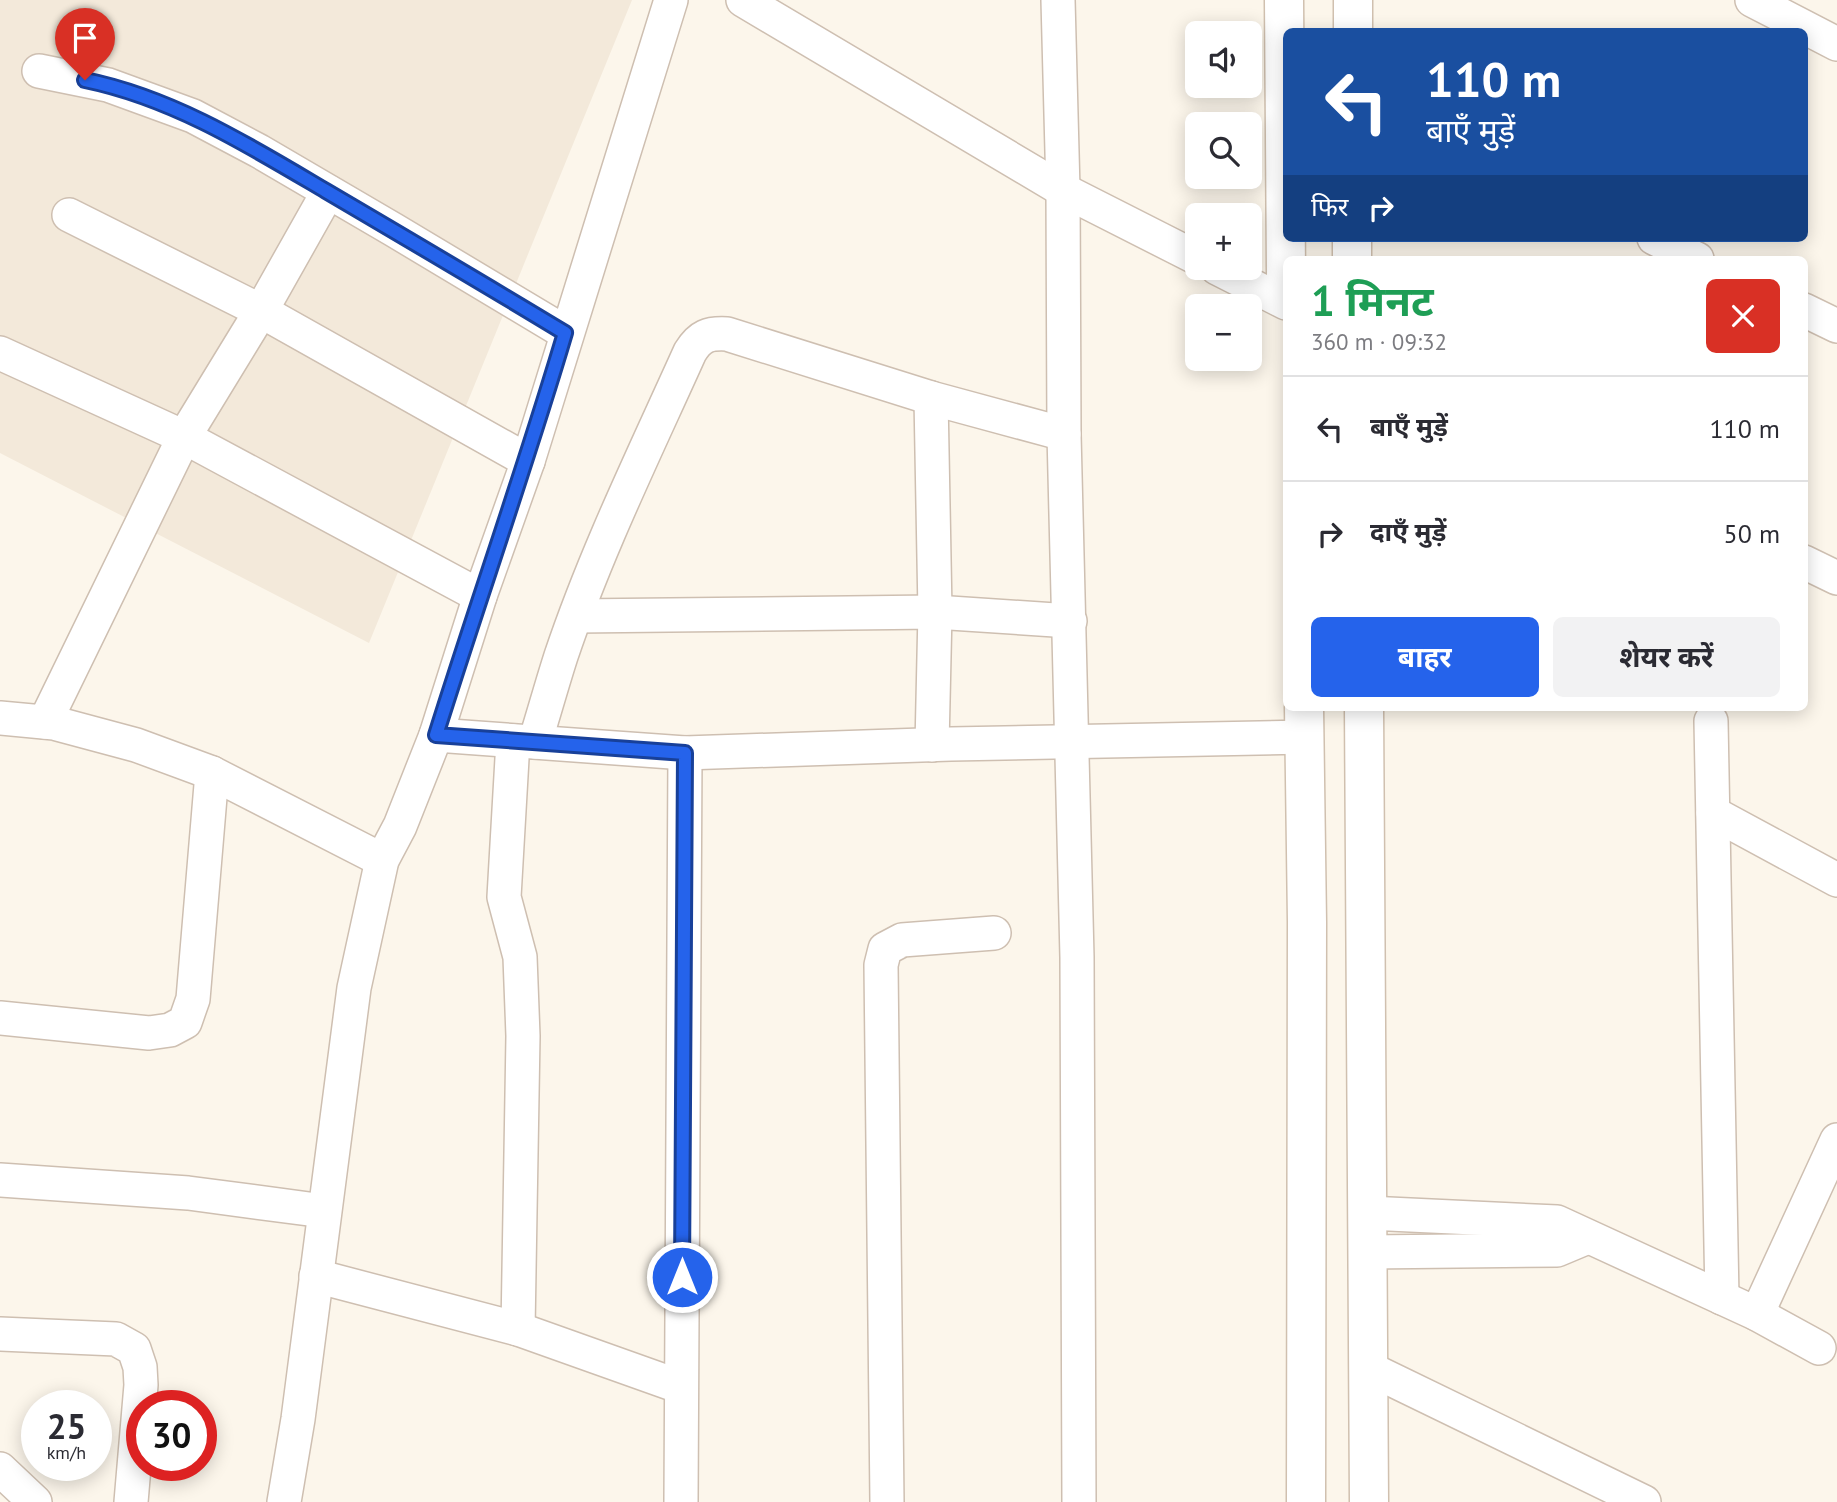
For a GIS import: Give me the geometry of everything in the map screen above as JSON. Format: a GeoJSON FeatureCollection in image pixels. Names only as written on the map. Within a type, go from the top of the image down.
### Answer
{"type":"FeatureCollection","features":[{"type":"Feature","properties":{"kind":"main road"},"geometry":{"type":"LineString","coordinates":[[1284,0],[1284,28]]}},
{"type":"Feature","properties":{"kind":"main road"},"geometry":{"type":"LineString","coordinates":[[1353,0],[1353,28]]}},
{"type":"Feature","properties":{"kind":"main road"},"geometry":{"type":"LineString","coordinates":[[1364,711],[1368,1502]]}},
{"type":"Feature","properties":{"kind":"main road"},"geometry":{"type":"LineString","coordinates":[[1305,722],[1306,1502]]}},
{"type":"Feature","properties":{"kind":"street"},"geometry":{"type":"LineString","coordinates":[[284,1502],[298,1419],[354,988],[382,860],[400,826],[436,735],[527,461],[671,0]]}},
{"type":"Feature","properties":{"kind":"street"},"geometry":{"type":"LineString","coordinates":[[1058,0],[1063,190],[1064,434],[1077,957],[1079,1502]]}},
{"type":"Feature","properties":{"kind":"street"},"geometry":{"type":"LineString","coordinates":[[1752,0],[1806,28]]}},
{"type":"Feature","properties":{"kind":"street"},"geometry":{"type":"LineString","coordinates":[[753,2],[1063,190],[1185,252]]}},
{"type":"Feature","properties":{"kind":"street"},"geometry":{"type":"LineString","coordinates":[[1808,29],[1837,44]]}},
{"type":"Feature","properties":{"kind":"street"},"geometry":{"type":"LineString","coordinates":[[39,71],[108,85],[193,116],[259,151],[565,333]]}},
{"type":"Feature","properties":{"kind":"street"},"geometry":{"type":"LineString","coordinates":[[45,722],[184,437],[261,311],[328,192]]}},
{"type":"Feature","properties":{"kind":"street"},"geometry":{"type":"LineString","coordinates":[[69,215],[261,311],[527,461]]}},
{"type":"Feature","properties":{"kind":"street"},"geometry":{"type":"LineString","coordinates":[[1662,242],[1691,256]]}},
{"type":"Feature","properties":{"kind":"street"},"geometry":{"type":"LineString","coordinates":[[1241,280],[1283,301]]}},
{"type":"Feature","properties":{"kind":"street"},"geometry":{"type":"LineString","coordinates":[[1808,312],[1837,326]]}},
{"type":"Feature","properties":{"kind":"street"},"geometry":{"type":"LineString","coordinates":[[518,1329],[523,1036],[520,957],[504,897],[524,742],[562,655],[625,496],[690,352],[698,339],[711,334],[727,334],[1064,434]]}},
{"type":"Feature","properties":{"kind":"street"},"geometry":{"type":"LineString","coordinates":[[0,352],[184,437],[480,596]]}},
{"type":"Feature","properties":{"kind":"street"},"geometry":{"type":"LineString","coordinates":[[932,397],[935,612],[932,744]]}},
{"type":"Feature","properties":{"kind":"street"},"geometry":{"type":"LineString","coordinates":[[1808,564],[1837,578]]}},
{"type":"Feature","properties":{"kind":"street"},"geometry":{"type":"LineString","coordinates":[[576,616],[935,612],[1069,621]]}},
{"type":"Feature","properties":{"kind":"street"},"geometry":{"type":"LineString","coordinates":[[0,718],[45,722],[136,745],[212,773],[382,860]]}},
{"type":"Feature","properties":{"kind":"street"},"geometry":{"type":"LineString","coordinates":[[1711,721],[1722,1298]]}},
{"type":"Feature","properties":{"kind":"street"},"geometry":{"type":"LineString","coordinates":[[436,735],[685,753],[1073,742],[1305,722]]}},
{"type":"Feature","properties":{"kind":"street"},"geometry":{"type":"LineString","coordinates":[[681,1502],[685,753]]}},
{"type":"Feature","properties":{"kind":"street"},"geometry":{"type":"LineString","coordinates":[[0,1018],[149,1033],[170,1030],[185,1022],[193,999],[212,773]]}},
{"type":"Feature","properties":{"kind":"street"},"geometry":{"type":"LineString","coordinates":[[1713,813],[1837,880]]}},
{"type":"Feature","properties":{"kind":"street"},"geometry":{"type":"LineString","coordinates":[[887,1502],[881,965],[885,949],[902,940],[994,933]]}},
{"type":"Feature","properties":{"kind":"street"},"geometry":{"type":"LineString","coordinates":[[1757,1314],[1837,1140]]}},
{"type":"Feature","properties":{"kind":"street"},"geometry":{"type":"LineString","coordinates":[[0,1180],[188,1193],[324,1211]]}},
{"type":"Feature","properties":{"kind":"street"},"geometry":{"type":"LineString","coordinates":[[1368,1213],[1557,1223],[1757,1314],[1819,1348]]}},
{"type":"Feature","properties":{"kind":"street"},"geometry":{"type":"LineString","coordinates":[[1368,1252],[1557,1250],[1588,1237]]}},
{"type":"Feature","properties":{"kind":"street"},"geometry":{"type":"LineString","coordinates":[[316,1276],[518,1329],[681,1387]]}},
{"type":"Feature","properties":{"kind":"street"},"geometry":{"type":"LineString","coordinates":[[0,1334],[116,1339],[134,1349],[140,1367],[141,1385],[131,1502]]}},
{"type":"Feature","properties":{"kind":"street"},"geometry":{"type":"LineString","coordinates":[[1368,1368],[1644,1502]]}},
{"type":"Feature","properties":{"kind":"street"},"geometry":{"type":"LineString","coordinates":[[0,1469],[35,1502]]}},
{"type":"Feature","properties":{"kind":"shaded area"},"geometry":{"type":"Polygon","coordinates":[[[0,0],[632,0],[369,643],[0,453],[0,0]]]}},
{"type":"Feature","properties":{"kind":"route"},"geometry":{"type":"LineString","coordinates":[[85,80],[108,85],[193,116],[259,151],[565,333],[527,461],[436,735],[685,753],[682,1277]]}}]}
